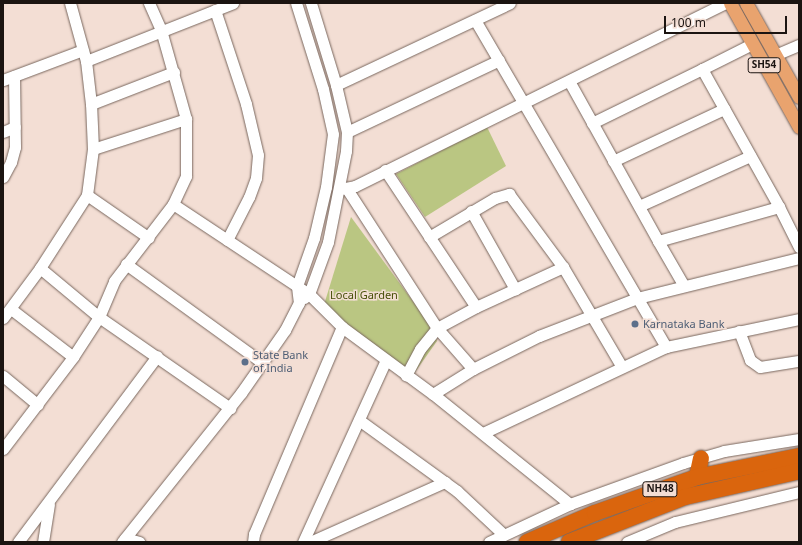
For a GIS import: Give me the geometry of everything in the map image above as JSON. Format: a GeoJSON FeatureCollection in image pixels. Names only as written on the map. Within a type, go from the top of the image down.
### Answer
{"type":"FeatureCollection","features":[{"type":"Feature","properties":{"kind":"highway","name":"NH48"},"geometry":{"type":"LineString","coordinates":[[527,542],[602,510],[697,477],[799,456]]}},
{"type":"Feature","properties":{"kind":"highway"},"geometry":{"type":"LineString","coordinates":[[697,477],[702,458]]}},
{"type":"Feature","properties":{"kind":"highway","name":"NH48"},"geometry":{"type":"LineString","coordinates":[[569,542],[685,497],[799,471]]}},
{"type":"Feature","properties":{"kind":"main road","name":"SH54"},"geometry":{"type":"LineString","coordinates":[[730,3],[799,127]]}},
{"type":"Feature","properties":{"kind":"main road","name":"SH54"},"geometry":{"type":"LineString","coordinates":[[746,3],[799,97]]}},
{"type":"Feature","properties":{"kind":"main road"},"geometry":{"type":"LineString","coordinates":[[773,80],[785,72]]}},
{"type":"Feature","properties":{"kind":"street"},"geometry":{"type":"LineString","coordinates":[[3,318],[40,268],[87,194],[93,149],[91,104],[84,56],[70,3]]}},
{"type":"Feature","properties":{"kind":"street"},"geometry":{"type":"LineString","coordinates":[[3,450],[38,405],[100,317],[108,291],[126,264],[149,238],[173,204],[186,176],[186,119],[161,30],[149,3]]}},
{"type":"Feature","properties":{"kind":"street"},"geometry":{"type":"LineString","coordinates":[[3,80],[84,56],[161,30],[233,3]]}},
{"type":"Feature","properties":{"kind":"street"},"geometry":{"type":"LineString","coordinates":[[296,3],[323,89],[333,134],[326,187],[314,238],[296,286],[299,303]]}},
{"type":"Feature","properties":{"kind":"street"},"geometry":{"type":"LineString","coordinates":[[123,540],[230,408],[263,363],[285,330],[299,303],[309,294],[328,242],[344,189],[347,132],[336,85],[311,3]]}},
{"type":"Feature","properties":{"kind":"street"},"geometry":{"type":"LineString","coordinates":[[336,85],[510,3]]}},
{"type":"Feature","properties":{"kind":"street"},"geometry":{"type":"LineString","coordinates":[[344,189],[569,81],[725,3]]}},
{"type":"Feature","properties":{"kind":"street"},"geometry":{"type":"LineString","coordinates":[[215,10],[246,104],[258,155],[256,178],[249,197],[227,240]]}},
{"type":"Feature","properties":{"kind":"street"},"geometry":{"type":"LineString","coordinates":[[475,20],[525,102],[666,347]]}},
{"type":"Feature","properties":{"kind":"street"},"geometry":{"type":"LineString","coordinates":[[592,122],[752,44]]}},
{"type":"Feature","properties":{"kind":"street"},"geometry":{"type":"LineString","coordinates":[[775,55],[799,45]]}},
{"type":"Feature","properties":{"kind":"street"},"geometry":{"type":"LineString","coordinates":[[347,132],[499,60]]}},
{"type":"Feature","properties":{"kind":"street"},"geometry":{"type":"LineString","coordinates":[[702,69],[779,207],[799,247]]}},
{"type":"Feature","properties":{"kind":"street"},"geometry":{"type":"LineString","coordinates":[[91,104],[174,72]]}},
{"type":"Feature","properties":{"kind":"street"},"geometry":{"type":"LineString","coordinates":[[3,177],[13,155],[15,127],[14,76]]}},
{"type":"Feature","properties":{"kind":"street"},"geometry":{"type":"LineString","coordinates":[[569,81],[684,286]]}},
{"type":"Feature","properties":{"kind":"street"},"geometry":{"type":"LineString","coordinates":[[613,161],[724,109]]}},
{"type":"Feature","properties":{"kind":"street"},"geometry":{"type":"LineString","coordinates":[[93,149],[186,119]]}},
{"type":"Feature","properties":{"kind":"street"},"geometry":{"type":"LineString","coordinates":[[3,132],[15,127]]}},
{"type":"Feature","properties":{"kind":"street"},"geometry":{"type":"LineString","coordinates":[[639,206],[750,156]]}},
{"type":"Feature","properties":{"kind":"street"},"geometry":{"type":"LineString","coordinates":[[384,170],[476,307]]}},
{"type":"Feature","properties":{"kind":"street"},"geometry":{"type":"LineString","coordinates":[[344,189],[437,328],[473,369]]}},
{"type":"Feature","properties":{"kind":"street"},"geometry":{"type":"LineString","coordinates":[[87,194],[149,238]]}},
{"type":"Feature","properties":{"kind":"street"},"geometry":{"type":"LineString","coordinates":[[429,238],[471,211],[502,194],[509,194],[563,267],[622,367]]}},
{"type":"Feature","properties":{"kind":"street"},"geometry":{"type":"LineString","coordinates":[[173,204],[309,294],[342,327],[433,394],[570,504]]}},
{"type":"Feature","properties":{"kind":"street"},"geometry":{"type":"LineString","coordinates":[[658,241],[779,207]]}},
{"type":"Feature","properties":{"kind":"street"},"geometry":{"type":"LineString","coordinates":[[471,211],[515,289]]}},
{"type":"Feature","properties":{"kind":"street"},"geometry":{"type":"LineString","coordinates":[[433,394],[473,369],[539,336],[591,315],[637,298],[799,258]]}},
{"type":"Feature","properties":{"kind":"street"},"geometry":{"type":"LineString","coordinates":[[126,264],[263,363]]}},
{"type":"Feature","properties":{"kind":"street"},"geometry":{"type":"LineString","coordinates":[[406,375],[420,349],[437,328],[476,307],[563,267]]}},
{"type":"Feature","properties":{"kind":"street"},"geometry":{"type":"LineString","coordinates":[[40,268],[100,317],[230,408]]}},
{"type":"Feature","properties":{"kind":"street"},"geometry":{"type":"LineString","coordinates":[[11,309],[73,357]]}},
{"type":"Feature","properties":{"kind":"street"},"geometry":{"type":"LineString","coordinates":[[483,433],[666,347],[799,319]]}},
{"type":"Feature","properties":{"kind":"street"},"geometry":{"type":"LineString","coordinates":[[253,542],[254,534],[342,327]]}},
{"type":"Feature","properties":{"kind":"street"},"geometry":{"type":"LineString","coordinates":[[739,331],[750,360],[760,367],[799,362]]}},
{"type":"Feature","properties":{"kind":"street"},"geometry":{"type":"LineString","coordinates":[[18,542],[49,503],[157,356]]}},
{"type":"Feature","properties":{"kind":"street"},"geometry":{"type":"LineString","coordinates":[[304,542],[386,360]]}},
{"type":"Feature","properties":{"kind":"street"},"geometry":{"type":"LineString","coordinates":[[3,376],[38,405]]}},
{"type":"Feature","properties":{"kind":"street"},"geometry":{"type":"LineString","coordinates":[[358,420],[445,482],[504,535]]}},
{"type":"Feature","properties":{"kind":"street"},"geometry":{"type":"LineString","coordinates":[[489,542],[570,504],[702,458],[724,451],[799,439]]}},
{"type":"Feature","properties":{"kind":"street"},"geometry":{"type":"LineString","coordinates":[[310,542],[445,482]]}},
{"type":"Feature","properties":{"kind":"street"},"geometry":{"type":"LineString","coordinates":[[627,542],[675,522],[799,492]]}},
{"type":"Feature","properties":{"kind":"street"},"geometry":{"type":"LineString","coordinates":[[42,542],[49,503]]}},
{"type":"Feature","properties":{"kind":"street"},"geometry":{"type":"LineString","coordinates":[[123,540],[139,542]]}},
{"type":"Feature","properties":{"kind":"green space"},"geometry":{"type":"Polygon","coordinates":[[[487,127],[506,166],[425,217],[396,174],[487,127]]]}},
{"type":"Feature","properties":{"kind":"green space","name":"Local Garden"},"geometry":{"type":"Polygon","coordinates":[[[351,217],[434,330],[437,341],[413,375],[323,308],[351,217]]]}},
{"type":"Feature","properties":{"kind":"place","name":"Karnataka Bank"},"geometry":{"type":"Point","coordinates":[635,324]}},
{"type":"Feature","properties":{"kind":"place","name":"State Bank of India"},"geometry":{"type":"Point","coordinates":[245,362]}}]}
